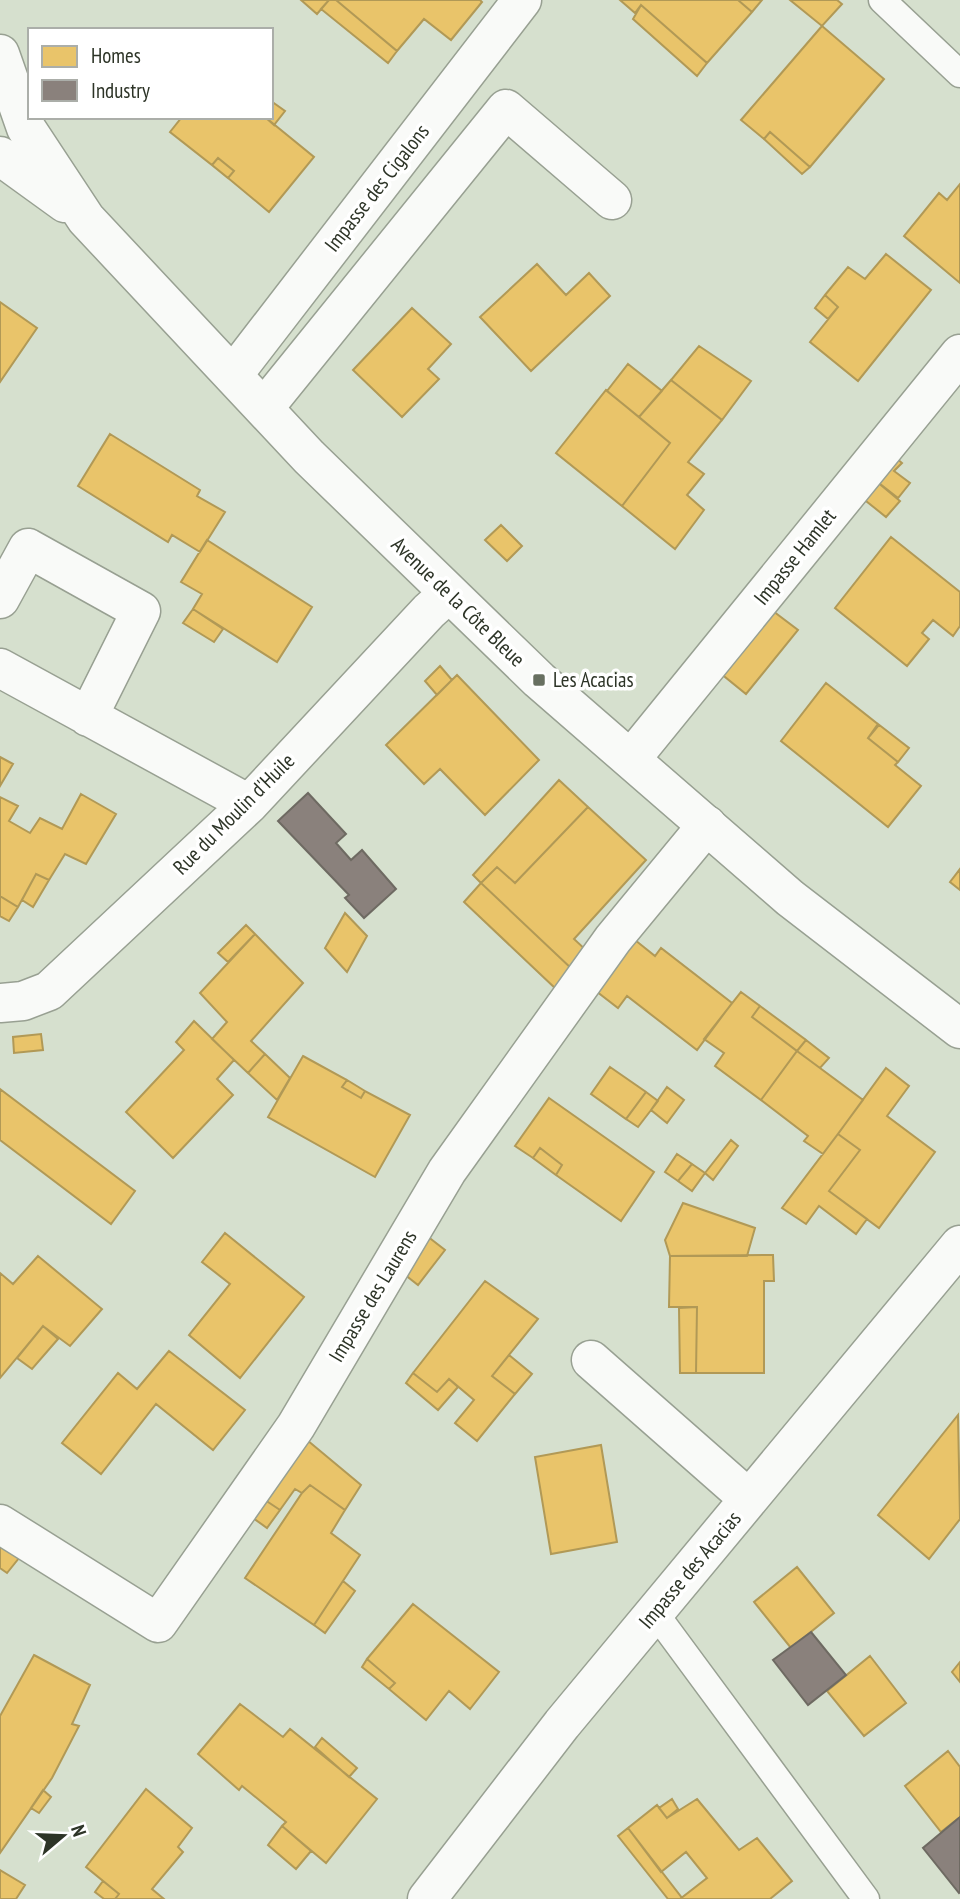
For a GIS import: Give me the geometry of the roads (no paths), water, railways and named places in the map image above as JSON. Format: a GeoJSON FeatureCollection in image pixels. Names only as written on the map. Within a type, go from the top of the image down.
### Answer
{"type":"FeatureCollection","features":[{"type":"Feature","properties":{"kind":"street","name":"Impasse des Cigalons"},"geometry":{"type":"LineString","coordinates":[[233,375],[522,0]]}},
{"type":"Feature","properties":{"kind":"street","name":"Avenue de la Côte Bleue"},"geometry":{"type":"LineString","coordinates":[[0,54],[26,128],[86,219],[309,457],[539,680],[790,898],[960,1029]]}},
{"type":"Feature","properties":{"kind":"street"},"geometry":{"type":"LineString","coordinates":[[264,408],[506,109],[612,200]]}},
{"type":"Feature","properties":{"kind":"street","name":"Avenue de la Côte Bleue"},"geometry":{"type":"LineString","coordinates":[[0,156],[86,219]]}},
{"type":"Feature","properties":{"kind":"street","name":"Impasse Hamlet"},"geometry":{"type":"LineString","coordinates":[[631,759],[960,354]]}},
{"type":"Feature","properties":{"kind":"street"},"geometry":{"type":"LineString","coordinates":[[0,599],[28,548],[141,611],[88,717]]}},
{"type":"Feature","properties":{"kind":"street","name":"Rue du Moulin d'Huile"},"geometry":{"type":"LineString","coordinates":[[0,1003],[23,1001],[49,991],[249,804],[448,594]]}},
{"type":"Feature","properties":{"kind":"street"},"geometry":{"type":"LineString","coordinates":[[0,668],[249,804]]}},
{"type":"Feature","properties":{"kind":"street","name":"Impasse des Laurens"},"geometry":{"type":"LineString","coordinates":[[0,1524],[158,1623],[296,1426],[447,1171],[613,939],[707,825]]}},
{"type":"Feature","properties":{"kind":"street","name":"Impasse des Acacias"},"geometry":{"type":"LineString","coordinates":[[427,1899],[562,1724],[960,1245]]}},
{"type":"Feature","properties":{"kind":"street"},"geometry":{"type":"LineString","coordinates":[[591,1360],[749,1499]]}},
{"type":"Feature","properties":{"kind":"lane"},"geometry":{"type":"LineString","coordinates":[[881,0],[960,74]]}},
{"type":"Feature","properties":{"kind":"lane"},"geometry":{"type":"LineString","coordinates":[[654,1613],[866,1899]]}},
{"type":"Feature","properties":{"kind":"place","name":"Les Acacias"},"geometry":{"type":"Point","coordinates":[539,680]}}]}
